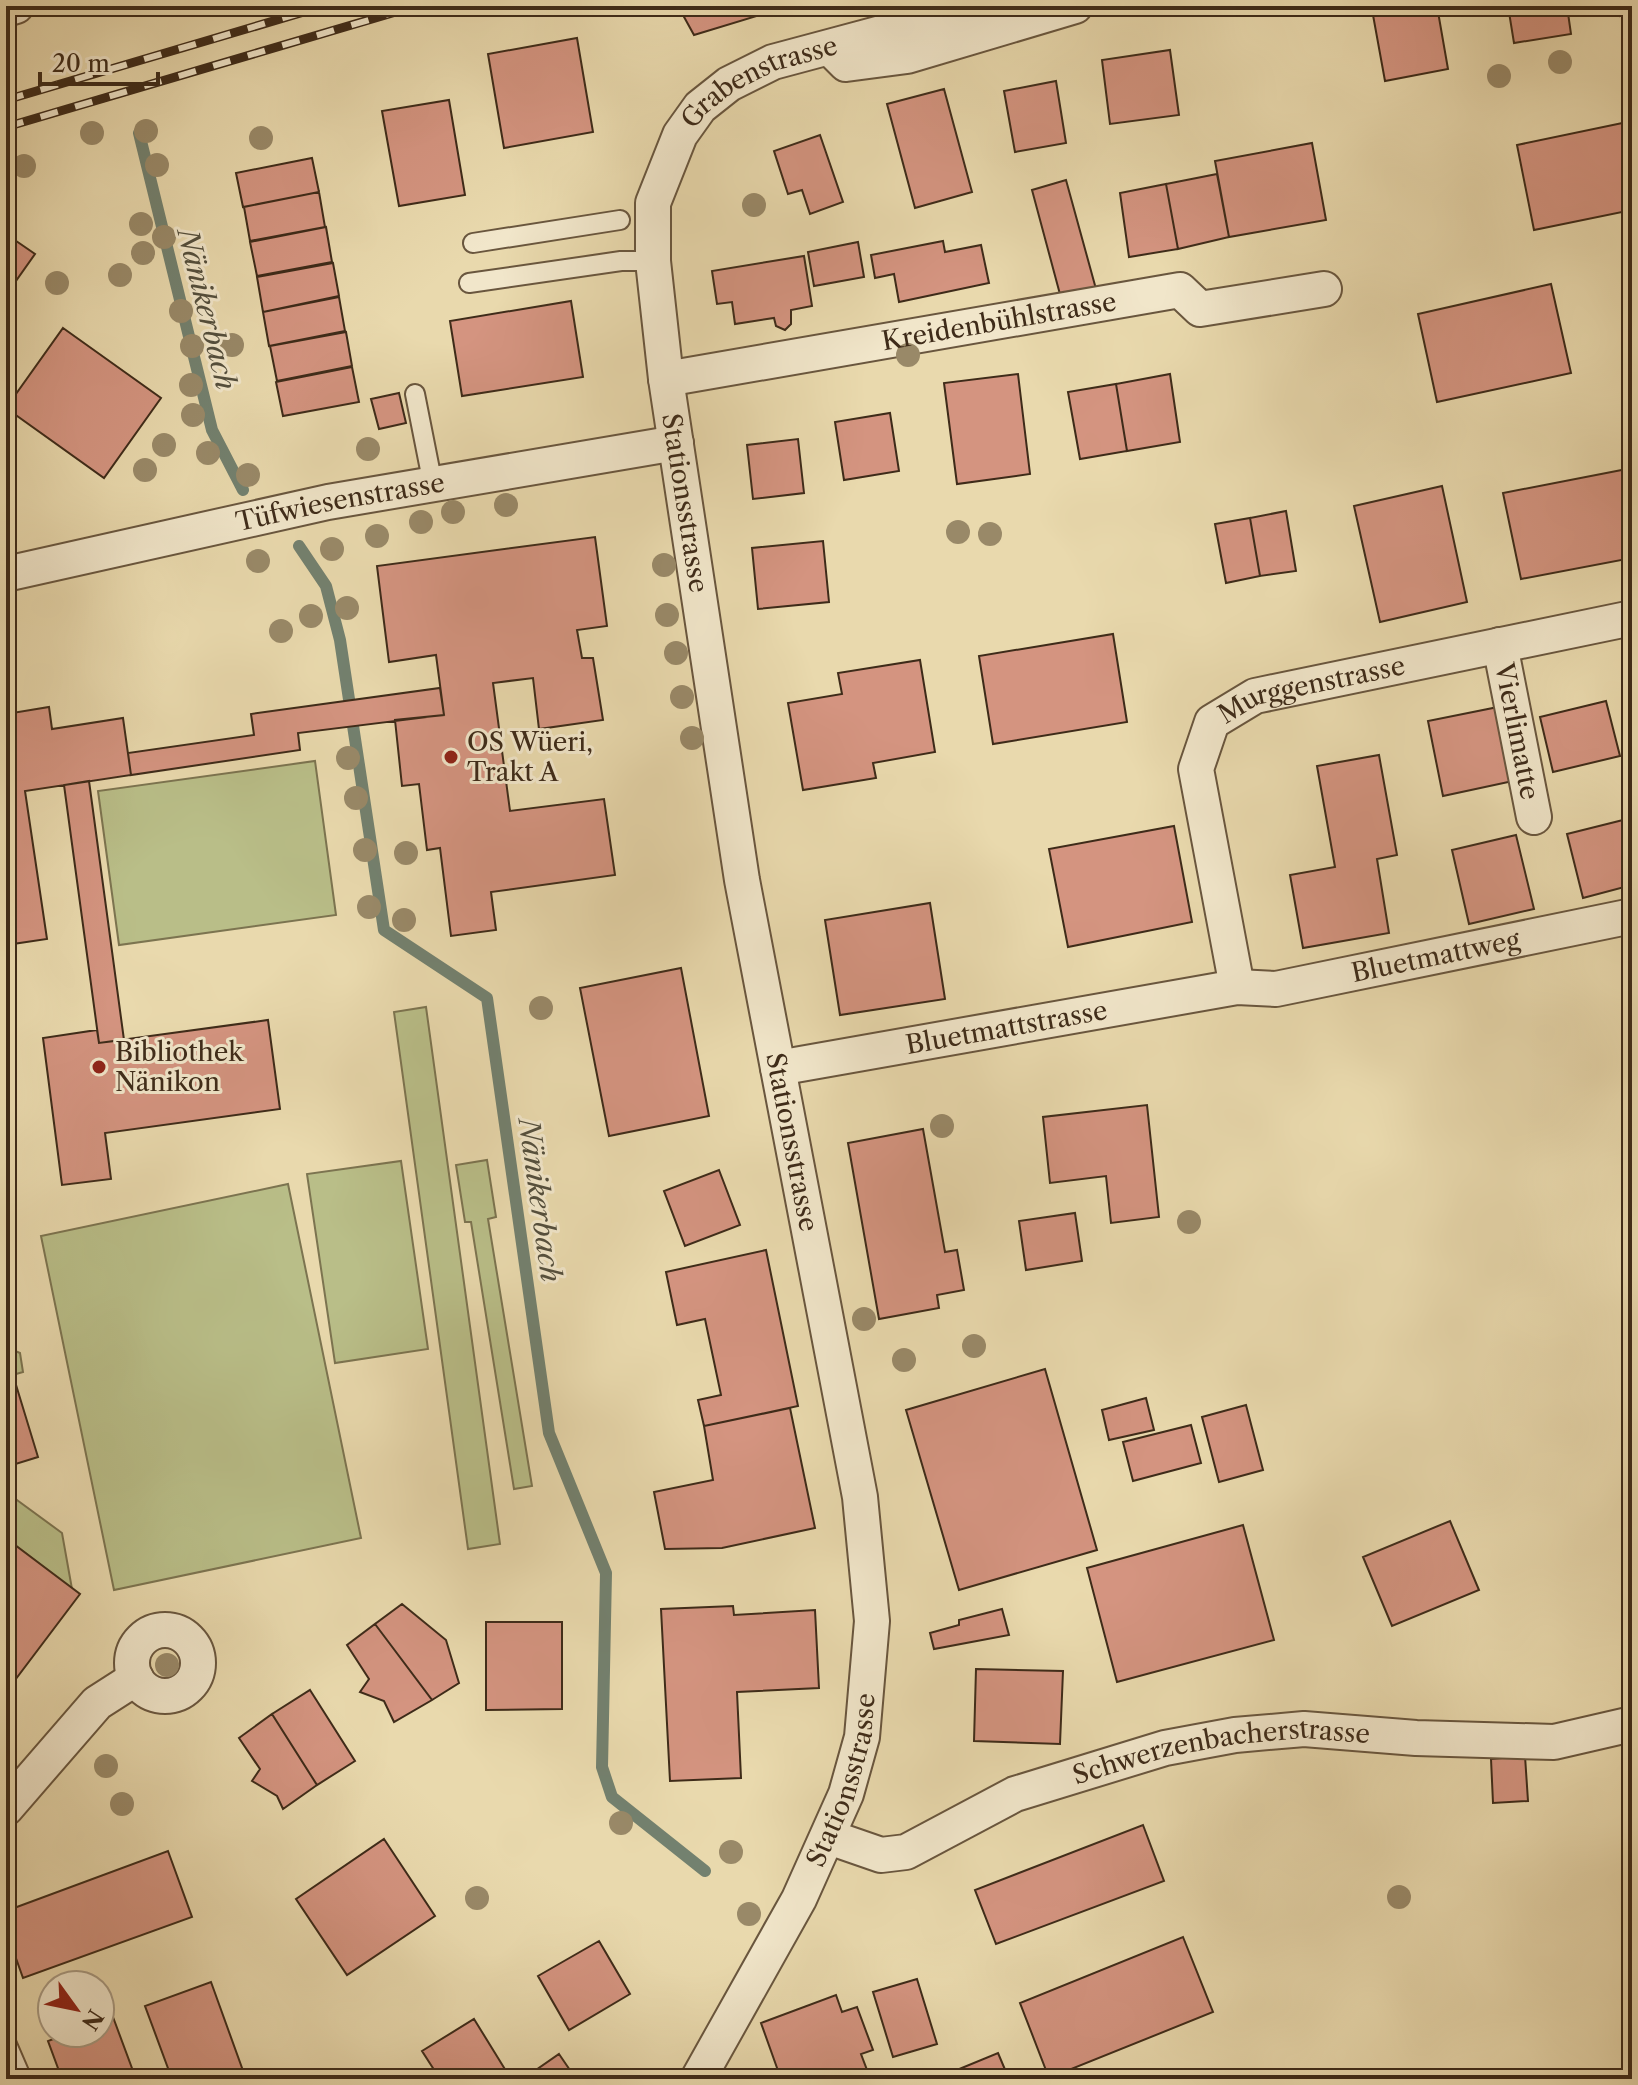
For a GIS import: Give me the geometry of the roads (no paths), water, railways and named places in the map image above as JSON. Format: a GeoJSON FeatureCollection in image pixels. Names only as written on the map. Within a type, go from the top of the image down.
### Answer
{"type":"FeatureCollection","features":[{"type":"Feature","properties":{"kind":"street"},"geometry":{"type":"LineString","coordinates":[[6,9],[16,6]]}},
{"type":"Feature","properties":{"kind":"street","name":"Grabenstrasse"},"geometry":{"type":"LineString","coordinates":[[663,172],[680,135],[700,107],[729,84],[773,62],[982,6]]}},
{"type":"Feature","properties":{"kind":"street"},"geometry":{"type":"LineString","coordinates":[[827,46],[846,64],[907,56],[1075,6]]}},
{"type":"Feature","properties":{"kind":"street","name":"Stationsstrasse"},"geometry":{"type":"LineString","coordinates":[[663,172],[653,203],[653,261],[666,379],[742,880],[868,1555],[872,1621],[862,1737],[829,1837],[799,1899],[698,2079]]}},
{"type":"Feature","properties":{"kind":"street","name":"Kreidenbühlstrasse"},"geometry":{"type":"LineString","coordinates":[[666,379],[1180,290],[1200,309],[1324,289]]}},
{"type":"Feature","properties":{"kind":"street","name":"Tüfwiesenstrasse"},"geometry":{"type":"LineString","coordinates":[[6,574],[328,502],[676,443]]}},
{"type":"Feature","properties":{"kind":"street","name":"Murggenstrasse"},"geometry":{"type":"LineString","coordinates":[[1237,987],[1196,769],[1212,722],[1255,696],[1632,618]]}},
{"type":"Feature","properties":{"kind":"street","name":"Vierlimatte"},"geometry":{"type":"LineString","coordinates":[[1500,645],[1534,817]]}},
{"type":"Feature","properties":{"kind":"street","name":"Bluetmattweg"},"geometry":{"type":"LineString","coordinates":[[1237,987],[1276,989],[1632,916]]}},
{"type":"Feature","properties":{"kind":"street","name":"Bluetmattstrasse"},"geometry":{"type":"LineString","coordinates":[[778,1068],[1237,987]]}},
{"type":"Feature","properties":{"kind":"street"},"geometry":{"type":"LineString","coordinates":[[6,1808],[90,1711],[136,1678]]}},
{"type":"Feature","properties":{"kind":"street","name":"Schwerzenbacherstrasse"},"geometry":{"type":"LineString","coordinates":[[829,1837],[881,1855],[906,1852],[1015,1794],[1165,1748],[1235,1735],[1304,1729],[1416,1738],[1554,1742],[1632,1724]]}},
{"type":"Feature","properties":{"kind":"lane"},"geometry":{"type":"LineString","coordinates":[[473,243],[620,220]]}},
{"type":"Feature","properties":{"kind":"lane"},"geometry":{"type":"LineString","coordinates":[[469,283],[621,261],[653,261]]}},
{"type":"Feature","properties":{"kind":"lane"},"geometry":{"type":"LineString","coordinates":[[415,394],[433,485]]}},
{"type":"Feature","properties":{"kind":"lane"},"geometry":{"type":"LineString","coordinates":[[6,2042],[22,2079]]}},
{"type":"Feature","properties":{"kind":"waterway","name":"Nänikerbach"},"geometry":{"type":"LineString","coordinates":[[139,133],[212,430],[243,490]]}},
{"type":"Feature","properties":{"kind":"waterway","name":"Nänikerbach"},"geometry":{"type":"LineString","coordinates":[[299,546],[326,586],[340,640],[384,930],[487,998],[549,1433],[606,1573],[602,1767],[612,1797],[705,1871]]}},
{"type":"Feature","properties":{"kind":"railway"},"geometry":{"type":"LineString","coordinates":[[6,100],[324,6]]}},
{"type":"Feature","properties":{"kind":"railway"},"geometry":{"type":"LineString","coordinates":[[6,127],[416,6]]}},
{"type":"Feature","properties":{"kind":"place","name":"OS Wüeri, Trakt A"},"geometry":{"type":"Point","coordinates":[451,757]}},
{"type":"Feature","properties":{"kind":"place","name":"Bibliothek Nänikon"},"geometry":{"type":"Point","coordinates":[99,1067]}}]}
